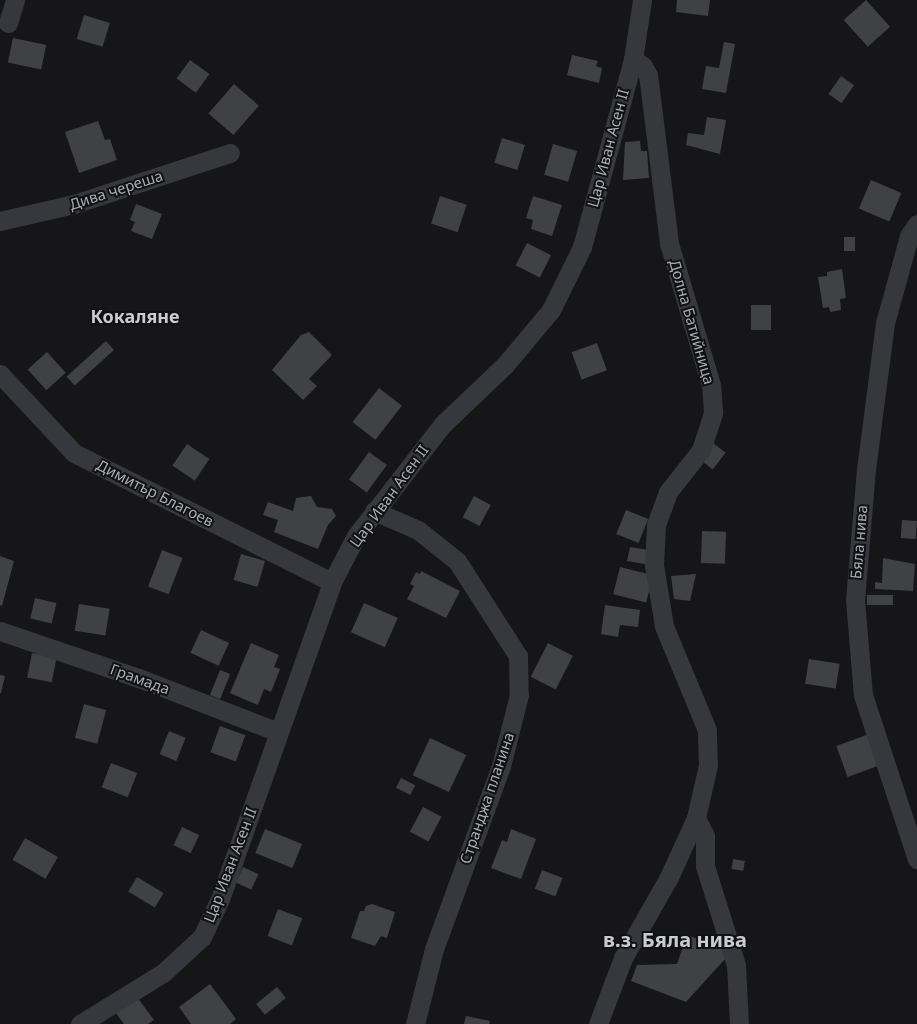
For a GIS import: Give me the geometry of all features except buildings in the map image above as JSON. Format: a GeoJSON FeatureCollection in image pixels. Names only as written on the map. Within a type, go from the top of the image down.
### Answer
{"type":"FeatureCollection","features":[{"type":"Feature","properties":{"kind":"street"},"geometry":{"type":"LineString","coordinates":[[8,23],[15,0]]}},
{"type":"Feature","properties":{"kind":"street","name":"Цар Иван Асен II"},"geometry":{"type":"LineString","coordinates":[[80,1024],[163,973],[202,937],[220,899],[332,582],[356,536],[442,424],[505,366],[551,310],[582,246],[633,59],[642,0]]}},
{"type":"Feature","properties":{"kind":"street","name":"Долна Батийница"},"geometry":{"type":"LineString","coordinates":[[598,1024],[622,958],[668,877],[696,818],[708,765],[707,730],[664,626],[654,565],[656,525],[668,492],[701,450],[713,412],[704,356],[692,326],[669,243],[648,75],[643,66],[633,59]]}},
{"type":"Feature","properties":{"kind":"street","name":"Дива череша"},"geometry":{"type":"LineString","coordinates":[[0,221],[74,204],[230,153]]}},
{"type":"Feature","properties":{"kind":"street","name":"Бяла нива"},"geometry":{"type":"LineString","coordinates":[[917,224],[909,236],[886,323],[866,469],[854,600],[863,695],[917,859]]}},
{"type":"Feature","properties":{"kind":"street","name":"Димитър Благоев"},"geometry":{"type":"LineString","coordinates":[[0,374],[74,453],[332,582]]}},
{"type":"Feature","properties":{"kind":"street","name":"Странджа планина"},"geometry":{"type":"LineString","coordinates":[[374,511],[418,530],[457,561],[518,656],[519,695],[502,766],[434,949],[415,1024]]}},
{"type":"Feature","properties":{"kind":"street","name":"Грамада"},"geometry":{"type":"LineString","coordinates":[[0,631],[139,678],[278,732]]}},
{"type":"Feature","properties":{"kind":"street"},"geometry":{"type":"LineString","coordinates":[[696,818],[705,836],[705,866],[736,965],[739,1024]]}},
{"type":"Feature","properties":{"kind":"district","name":"Кокаляне"},"geometry":{"type":"Point","coordinates":[135,316]}},
{"type":"Feature","properties":{"kind":"district","name":"в.з. Бяла нива"},"geometry":{"type":"Point","coordinates":[675,939]}}]}
